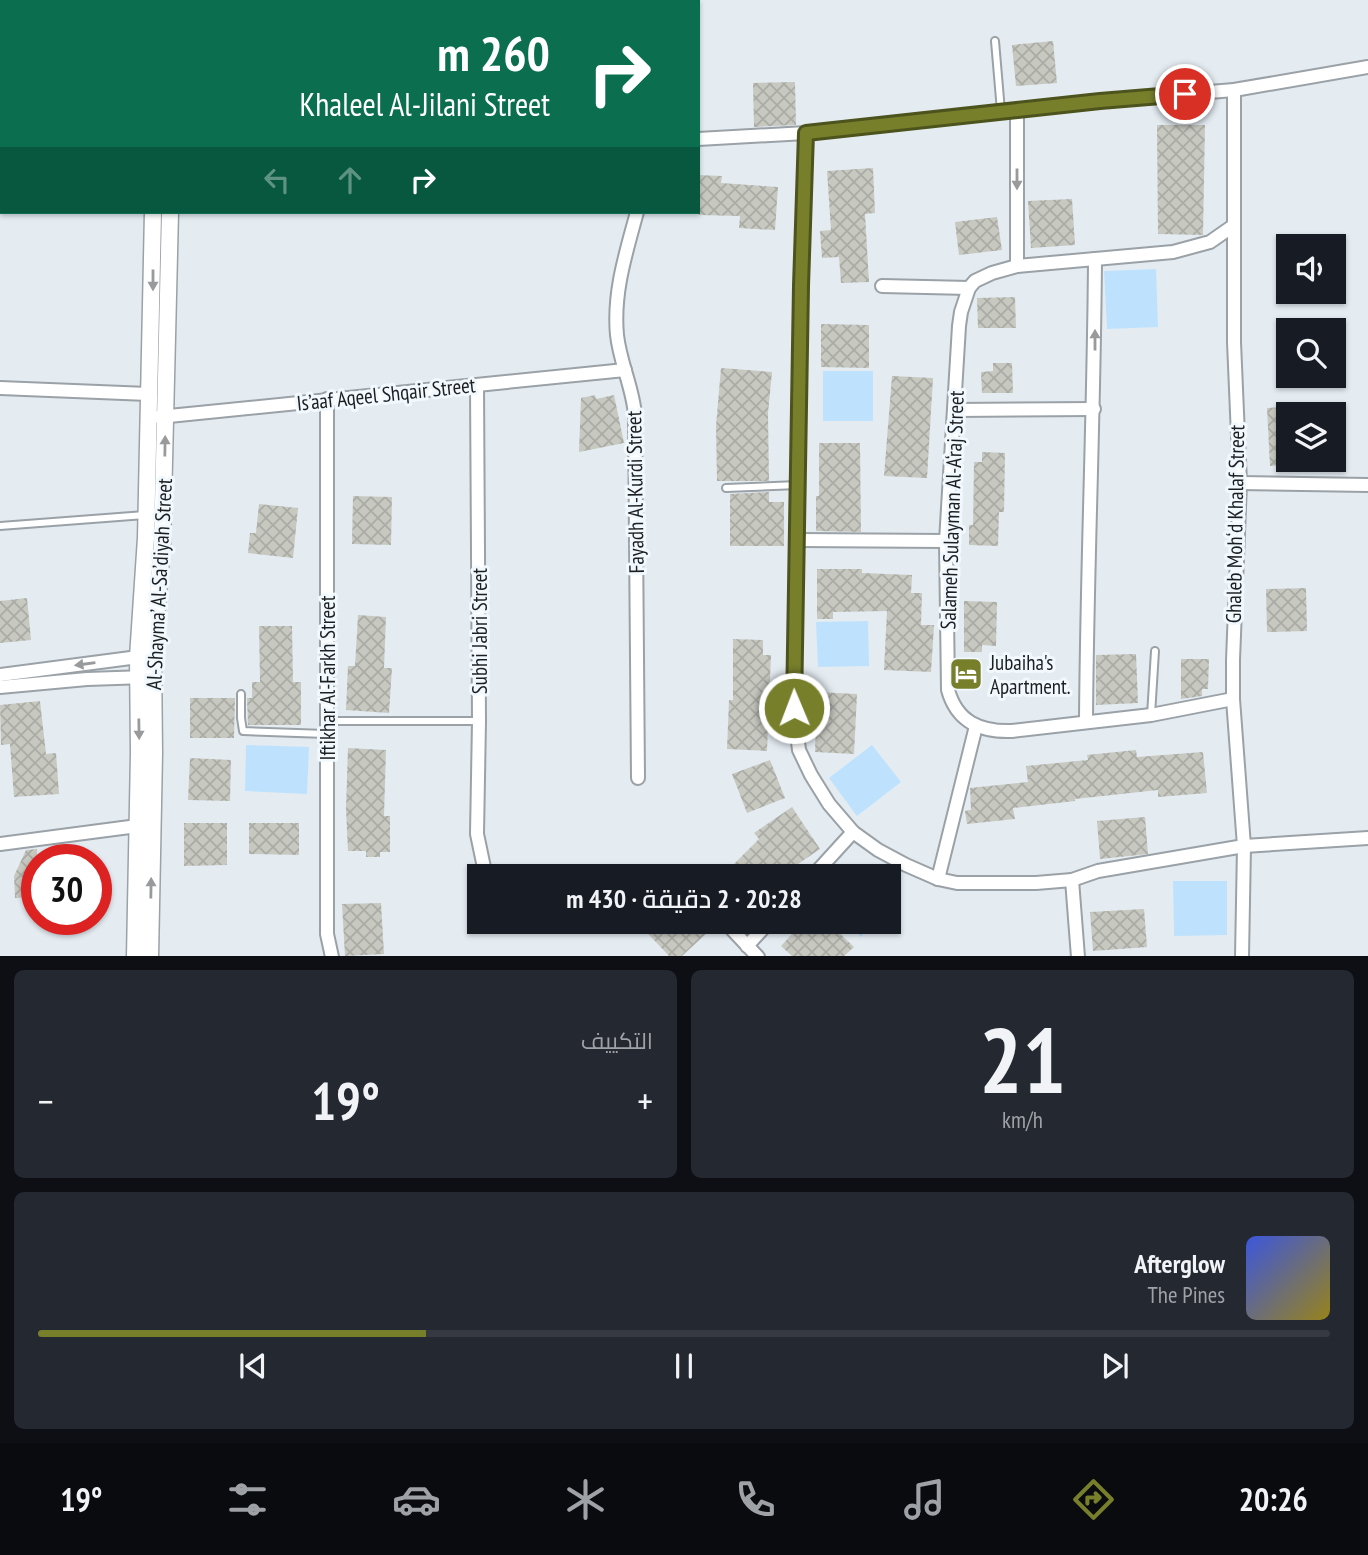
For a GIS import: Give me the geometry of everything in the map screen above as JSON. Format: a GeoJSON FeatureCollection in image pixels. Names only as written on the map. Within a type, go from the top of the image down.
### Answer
{"type":"FeatureCollection","features":[{"type":"Feature","properties":{"kind":"street"},"geometry":{"type":"LineString","coordinates":[[700,139],[806,133],[1100,101],[1234,90],[1368,67]]}},
{"type":"Feature","properties":{"kind":"street","name":"Ghaleb Moh‘d Khalaf Street"},"geometry":{"type":"LineString","coordinates":[[1234,90],[1234,341],[1240,483],[1233,699],[1244,846],[1242,956]]}},
{"type":"Feature","properties":{"kind":"street"},"geometry":{"type":"LineString","coordinates":[[1017,111],[1017,266]]}},
{"type":"Feature","properties":{"kind":"street"},"geometry":{"type":"LineString","coordinates":[[806,133],[794,708],[799,750],[829,804],[853,832],[878,850],[906,866],[938,879],[957,883],[1072,880],[1098,871],[1244,846],[1368,838]]}},
{"type":"Feature","properties":{"kind":"street","name":"Al-Shayma’ Al-Sa’diyah Street"},"geometry":{"type":"LineString","coordinates":[[153,214],[148,417],[155,514]]}},
{"type":"Feature","properties":{"kind":"street","name":"Al-Shayma’ Al-Sa’diyah Street"},"geometry":{"type":"LineString","coordinates":[[150,956],[139,753],[155,514],[166,417],[170,214]]}},
{"type":"Feature","properties":{"kind":"street","name":"Fayadh Al-Kurdi Street"},"geometry":{"type":"LineString","coordinates":[[637,214],[618,289],[617,337],[631,385],[635,415],[638,778]]}},
{"type":"Feature","properties":{"kind":"street"},"geometry":{"type":"LineString","coordinates":[[882,286],[969,288],[982,277],[1017,266],[1172,252],[1194,247],[1210,242],[1233,226]]}},
{"type":"Feature","properties":{"kind":"street"},"geometry":{"type":"LineString","coordinates":[[1086,721],[1095,260]]}},
{"type":"Feature","properties":{"kind":"street","name":"Salameh Sulayman Al-A‘raj Street"},"geometry":{"type":"LineString","coordinates":[[969,288],[961,312],[946,541],[948,690],[955,708],[976,726]]}},
{"type":"Feature","properties":{"kind":"street","name":"Is’aaf Aqeel Shqair Street"},"geometry":{"type":"LineString","coordinates":[[148,417],[625,370]]}},
{"type":"Feature","properties":{"kind":"street","name":"Subhi Jabri Street"},"geometry":{"type":"LineString","coordinates":[[477,385],[477,834],[483,864]]}},
{"type":"Feature","properties":{"kind":"street"},"geometry":{"type":"LineString","coordinates":[[0,388],[148,394]]}},
{"type":"Feature","properties":{"kind":"street","name":"Iftikhar Al-Farkh Street"},"geometry":{"type":"LineString","coordinates":[[327,400],[327,934],[332,956]]}},
{"type":"Feature","properties":{"kind":"street"},"geometry":{"type":"LineString","coordinates":[[954,410],[1094,408]]}},
{"type":"Feature","properties":{"kind":"street"},"geometry":{"type":"LineString","coordinates":[[1240,483],[1368,485]]}},
{"type":"Feature","properties":{"kind":"street"},"geometry":{"type":"LineString","coordinates":[[798,540],[946,541]]}},
{"type":"Feature","properties":{"kind":"street"},"geometry":{"type":"LineString","coordinates":[[0,675],[145,656]]}},
{"type":"Feature","properties":{"kind":"street"},"geometry":{"type":"LineString","coordinates":[[0,687],[145,677]]}},
{"type":"Feature","properties":{"kind":"street"},"geometry":{"type":"LineString","coordinates":[[938,879],[976,726],[993,732],[1012,731],[1151,715],[1233,699]]}},
{"type":"Feature","properties":{"kind":"street"},"geometry":{"type":"LineString","coordinates":[[0,844],[144,825]]}},
{"type":"Feature","properties":{"kind":"street","name":"Al-Shayma’ Al-Sa’diyah Street"},"geometry":{"type":"LineString","coordinates":[[135,956],[144,825]]}},
{"type":"Feature","properties":{"kind":"street"},"geometry":{"type":"LineString","coordinates":[[823,864],[853,832]]}},
{"type":"Feature","properties":{"kind":"street"},"geometry":{"type":"LineString","coordinates":[[1072,880],[1078,956]]}},
{"type":"Feature","properties":{"kind":"street"},"geometry":{"type":"LineString","coordinates":[[736,934],[757,956]]}},
{"type":"Feature","properties":{"kind":"street"},"geometry":{"type":"LineString","coordinates":[[747,946],[758,934]]}},
{"type":"Feature","properties":{"kind":"lane"},"geometry":{"type":"LineString","coordinates":[[995,41],[1001,111]]}},
{"type":"Feature","properties":{"kind":"lane"},"geometry":{"type":"LineString","coordinates":[[726,488],[799,485]]}},
{"type":"Feature","properties":{"kind":"lane"},"geometry":{"type":"LineString","coordinates":[[0,526],[155,514]]}},
{"type":"Feature","properties":{"kind":"lane"},"geometry":{"type":"LineString","coordinates":[[1151,715],[1155,651]]}},
{"type":"Feature","properties":{"kind":"lane"},"geometry":{"type":"LineString","coordinates":[[241,694],[240,718],[243,731],[479,721]]}},
{"type":"Feature","properties":{"kind":"shaded area"},"geometry":{"type":"Polygon","coordinates":[[[1156,269],[1158,327],[1107,329],[1104,271],[1156,269]]]}},
{"type":"Feature","properties":{"kind":"shaded area"},"geometry":{"type":"Polygon","coordinates":[[[823,371],[873,371],[873,421],[823,421],[823,371]]]}},
{"type":"Feature","properties":{"kind":"shaded area"},"geometry":{"type":"Polygon","coordinates":[[[868,621],[869,666],[818,667],[816,622],[868,621]]]}},
{"type":"Feature","properties":{"kind":"shaded area"},"geometry":{"type":"Polygon","coordinates":[[[246,745],[309,747],[307,794],[245,791],[246,745]]]}},
{"type":"Feature","properties":{"kind":"shaded area"},"geometry":{"type":"Polygon","coordinates":[[[872,745],[901,782],[857,816],[829,778],[872,745]]]}},
{"type":"Feature","properties":{"kind":"shaded area"},"geometry":{"type":"Polygon","coordinates":[[[1173,881],[1227,881],[1227,935],[1174,936],[1173,881]]]}},
{"type":"Feature","properties":{"kind":"building"},"geometry":{"type":"Polygon","coordinates":[[[1053,41],[1057,83],[1016,86],[1012,45],[1053,41]]]}},
{"type":"Feature","properties":{"kind":"building"},"geometry":{"type":"Polygon","coordinates":[[[795,82],[796,125],[754,127],[753,83],[795,82]]]}},
{"type":"Feature","properties":{"kind":"building"},"geometry":{"type":"Polygon","coordinates":[[[1157,125],[1205,125],[1203,235],[1158,234],[1157,125]]]}},
{"type":"Feature","properties":{"kind":"building"},"geometry":{"type":"Polygon","coordinates":[[[873,168],[875,213],[865,214],[869,282],[841,283],[839,257],[822,258],[820,231],[831,230],[827,171],[873,168]]]}},
{"type":"Feature","properties":{"kind":"building"},"geometry":{"type":"Polygon","coordinates":[[[700,175],[722,176],[721,183],[778,187],[775,230],[739,228],[740,216],[698,215],[700,175]]]}},
{"type":"Feature","properties":{"kind":"building"},"geometry":{"type":"Polygon","coordinates":[[[1072,199],[1075,245],[1031,248],[1028,201],[1072,199]]]}},
{"type":"Feature","properties":{"kind":"building"},"geometry":{"type":"Polygon","coordinates":[[[997,217],[1002,250],[959,255],[955,222],[997,217]]]}},
{"type":"Feature","properties":{"kind":"building"},"geometry":{"type":"Polygon","coordinates":[[[1015,297],[1016,328],[978,328],[977,298],[1015,297]]]}},
{"type":"Feature","properties":{"kind":"building"},"geometry":{"type":"Polygon","coordinates":[[[821,324],[869,325],[869,368],[821,367],[821,324]]]}},
{"type":"Feature","properties":{"kind":"building"},"geometry":{"type":"Polygon","coordinates":[[[993,363],[1012,363],[1013,393],[982,393],[981,372],[993,371],[993,363]]]}},
{"type":"Feature","properties":{"kind":"building"},"geometry":{"type":"Polygon","coordinates":[[[721,368],[772,372],[768,413],[769,481],[717,481],[716,426],[721,368]]]}},
{"type":"Feature","properties":{"kind":"building"},"geometry":{"type":"Polygon","coordinates":[[[892,376],[933,378],[927,478],[884,476],[892,376]]]}},
{"type":"Feature","properties":{"kind":"building"},"geometry":{"type":"Polygon","coordinates":[[[595,395],[596,399],[614,395],[624,443],[579,452],[581,398],[595,395]]]}},
{"type":"Feature","properties":{"kind":"building"},"geometry":{"type":"Polygon","coordinates":[[[1267,408],[1276,408],[1276,466],[1270,466],[1267,408]]]}},
{"type":"Feature","properties":{"kind":"building"},"geometry":{"type":"Polygon","coordinates":[[[819,443],[860,443],[861,532],[816,531],[819,443]]]}},
{"type":"Feature","properties":{"kind":"building"},"geometry":{"type":"Polygon","coordinates":[[[982,452],[1005,453],[1004,512],[999,512],[998,546],[969,545],[969,525],[973,525],[974,462],[982,462],[982,452]]]}},
{"type":"Feature","properties":{"kind":"building"},"geometry":{"type":"Polygon","coordinates":[[[769,492],[769,502],[784,502],[784,546],[730,546],[730,494],[769,492]]]}},
{"type":"Feature","properties":{"kind":"building"},"geometry":{"type":"Polygon","coordinates":[[[353,496],[392,497],[391,545],[352,544],[353,496]]]}},
{"type":"Feature","properties":{"kind":"building"},"geometry":{"type":"Polygon","coordinates":[[[259,504],[298,508],[293,558],[248,553],[250,533],[256,533],[259,504]]]}},
{"type":"Feature","properties":{"kind":"building"},"geometry":{"type":"Polygon","coordinates":[[[817,569],[862,569],[862,573],[912,575],[911,593],[922,593],[921,625],[934,625],[931,672],[884,670],[887,611],[833,612],[833,619],[817,619],[817,569]]]}},
{"type":"Feature","properties":{"kind":"building"},"geometry":{"type":"Polygon","coordinates":[[[1306,588],[1307,631],[1267,632],[1266,589],[1306,588]]]}},
{"type":"Feature","properties":{"kind":"building"},"geometry":{"type":"Polygon","coordinates":[[[27,598],[31,640],[0,643],[0,601],[27,598]]]}},
{"type":"Feature","properties":{"kind":"building"},"geometry":{"type":"Polygon","coordinates":[[[964,601],[997,602],[996,646],[982,645],[982,652],[964,652],[964,601]]]}},
{"type":"Feature","properties":{"kind":"building"},"geometry":{"type":"Polygon","coordinates":[[[358,615],[386,617],[384,668],[392,668],[389,713],[346,710],[348,666],[355,666],[358,615]]]}},
{"type":"Feature","properties":{"kind":"building"},"geometry":{"type":"Polygon","coordinates":[[[259,626],[292,626],[293,682],[301,682],[301,725],[248,725],[247,698],[252,698],[252,682],[260,682],[259,626]]]}},
{"type":"Feature","properties":{"kind":"building"},"geometry":{"type":"Polygon","coordinates":[[[733,639],[763,640],[763,655],[771,655],[767,751],[727,749],[729,700],[733,700],[733,639]]]}},
{"type":"Feature","properties":{"kind":"building"},"geometry":{"type":"Polygon","coordinates":[[[1136,654],[1138,703],[1096,705],[1096,655],[1136,654]]]}},
{"type":"Feature","properties":{"kind":"building"},"geometry":{"type":"Polygon","coordinates":[[[1181,659],[1209,659],[1208,689],[1202,689],[1202,696],[1181,699],[1181,659]]]}},
{"type":"Feature","properties":{"kind":"building"},"geometry":{"type":"Polygon","coordinates":[[[817,692],[857,694],[854,754],[815,752],[817,692]]]}},
{"type":"Feature","properties":{"kind":"building"},"geometry":{"type":"Polygon","coordinates":[[[190,698],[235,698],[234,738],[190,738],[190,698]]]}},
{"type":"Feature","properties":{"kind":"building"},"geometry":{"type":"Polygon","coordinates":[[[40,701],[46,754],[56,753],[59,794],[14,797],[10,744],[1,745],[0,705],[40,701]]]}},
{"type":"Feature","properties":{"kind":"building"},"geometry":{"type":"Polygon","coordinates":[[[348,748],[386,750],[384,816],[390,816],[390,852],[380,852],[380,857],[366,857],[366,851],[348,851],[348,748]]]}},
{"type":"Feature","properties":{"kind":"building"},"geometry":{"type":"Polygon","coordinates":[[[1136,750],[1137,757],[1203,752],[1207,793],[1158,797],[1158,790],[1075,799],[1013,808],[1015,819],[967,824],[965,811],[971,810],[970,788],[1028,782],[1026,766],[1088,760],[1087,755],[1136,750]]]}},
{"type":"Feature","properties":{"kind":"building"},"geometry":{"type":"Polygon","coordinates":[[[190,758],[231,760],[230,801],[188,800],[190,758]]]}},
{"type":"Feature","properties":{"kind":"building"},"geometry":{"type":"Polygon","coordinates":[[[770,760],[785,798],[747,813],[732,774],[770,760]]]}},
{"type":"Feature","properties":{"kind":"building"},"geometry":{"type":"Polygon","coordinates":[[[792,807],[820,849],[798,864],[734,864],[759,839],[754,833],[792,807]]]}},
{"type":"Feature","properties":{"kind":"building"},"geometry":{"type":"Polygon","coordinates":[[[1145,817],[1148,854],[1100,859],[1097,821],[1145,817]]]}},
{"type":"Feature","properties":{"kind":"building"},"geometry":{"type":"Polygon","coordinates":[[[184,823],[227,823],[227,865],[184,866],[184,823]]]}},
{"type":"Feature","properties":{"kind":"building"},"geometry":{"type":"Polygon","coordinates":[[[249,823],[299,823],[299,855],[249,854],[249,823]]]}},
{"type":"Feature","properties":{"kind":"building"},"geometry":{"type":"Polygon","coordinates":[[[21,861],[21,898],[15,898],[14,876],[21,861]]]}},
{"type":"Feature","properties":{"kind":"building"},"geometry":{"type":"Polygon","coordinates":[[[381,903],[384,954],[345,956],[342,904],[381,903]]]}},
{"type":"Feature","properties":{"kind":"building"},"geometry":{"type":"Polygon","coordinates":[[[1144,909],[1147,947],[1093,951],[1090,912],[1144,909]]]}},
{"type":"Feature","properties":{"kind":"building"},"geometry":{"type":"Polygon","coordinates":[[[648,934],[706,934],[682,956],[669,956],[648,934]]]}},
{"type":"Feature","properties":{"kind":"building"},"geometry":{"type":"Polygon","coordinates":[[[792,934],[840,934],[854,947],[844,956],[792,956],[781,946],[792,934]]]}},
{"type":"Feature","properties":{"kind":"place","name":"Jubaiha's Apartment."},"geometry":{"type":"Point","coordinates":[966,674]}},
{"type":"Feature","properties":{"kind":"route"},"geometry":{"type":"LineString","coordinates":[[794,708],[806,133],[1185,94]]}}]}
